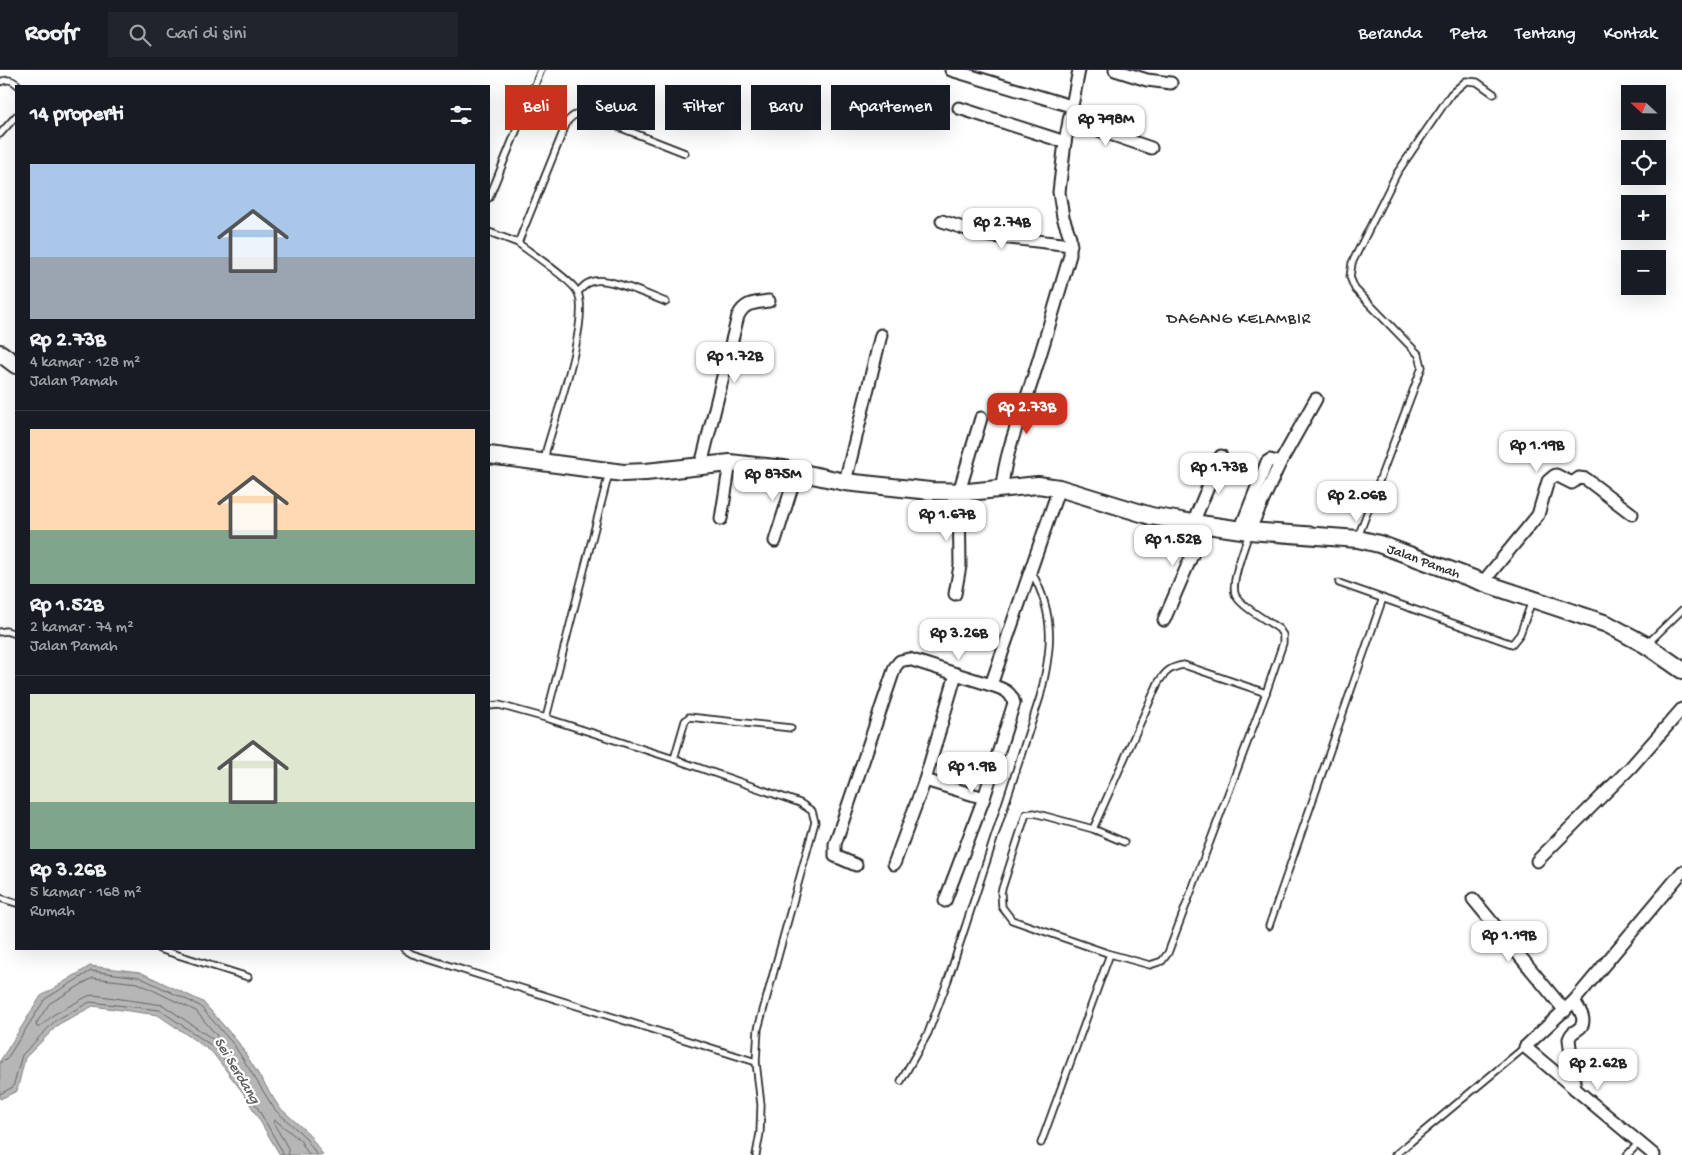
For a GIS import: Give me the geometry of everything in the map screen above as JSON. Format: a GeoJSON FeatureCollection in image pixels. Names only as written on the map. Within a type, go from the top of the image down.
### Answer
{"type":"FeatureCollection","features":[{"type":"Feature","properties":{"kind":"street"},"geometry":{"type":"LineString","coordinates":[[951,70],[1071,106]]}},
{"type":"Feature","properties":{"kind":"street"},"geometry":{"type":"LineString","coordinates":[[1002,488],[1005,460],[1033,378],[1070,256],[1070,237],[1063,217],[1059,192],[1065,142],[1079,70]]}},
{"type":"Feature","properties":{"kind":"street"},"geometry":{"type":"LineString","coordinates":[[1115,70],[1147,80],[1171,84]]}},
{"type":"Feature","properties":{"kind":"street"},"geometry":{"type":"LineString","coordinates":[[959,108],[1065,142]]}},
{"type":"Feature","properties":{"kind":"street"},"geometry":{"type":"LineString","coordinates":[[1069,120],[1151,148]]}},
{"type":"Feature","properties":{"kind":"street"},"geometry":{"type":"LineString","coordinates":[[942,222],[984,235],[1071,246]]}},
{"type":"Feature","properties":{"kind":"street"},"geometry":{"type":"LineString","coordinates":[[701,466],[738,316],[742,308],[749,304],[769,302]]}},
{"type":"Feature","properties":{"kind":"street"},"geometry":{"type":"LineString","coordinates":[[844,482],[881,335]]}},
{"type":"Feature","properties":{"kind":"street"},"geometry":{"type":"LineString","coordinates":[[0,353],[15,364]]}},
{"type":"Feature","properties":{"kind":"street"},"geometry":{"type":"LineString","coordinates":[[1245,530],[1316,399]]}},
{"type":"Feature","properties":{"kind":"street"},"geometry":{"type":"LineString","coordinates":[[955,594],[960,566],[960,492],[981,418]]}},
{"type":"Feature","properties":{"kind":"street","name":"Jalan Pamah"},"geometry":{"type":"LineString","coordinates":[[490,455],[610,472],[646,472],[730,463],[797,471],[844,482],[903,489],[960,492],[1038,485],[1059,488],[1126,509],[1199,524],[1245,530],[1358,539],[1379,544],[1607,624],[1646,645],[1682,670]]}},
{"type":"Feature","properties":{"kind":"street"},"geometry":{"type":"LineString","coordinates":[[1164,620],[1199,524],[1221,456]]}},
{"type":"Feature","properties":{"kind":"street"},"geometry":{"type":"LineString","coordinates":[[721,519],[730,463]]}},
{"type":"Feature","properties":{"kind":"street"},"geometry":{"type":"LineString","coordinates":[[774,541],[797,471]]}},
{"type":"Feature","properties":{"kind":"street"},"geometry":{"type":"LineString","coordinates":[[1484,582],[1538,515],[1548,481],[1554,476],[1572,483],[1579,478],[1586,480],[1632,514]]}},
{"type":"Feature","properties":{"kind":"street"},"geometry":{"type":"LineString","coordinates":[[991,685],[1059,488]]}},
{"type":"Feature","properties":{"kind":"street"},"geometry":{"type":"LineString","coordinates":[[856,865],[836,856],[835,844],[895,667],[900,661],[909,659],[1007,690],[1012,696],[1014,703],[984,798],[945,901]]}},
{"type":"Feature","properties":{"kind":"street"},"geometry":{"type":"LineString","coordinates":[[894,864],[925,780],[956,674]]}},
{"type":"Feature","properties":{"kind":"street"},"geometry":{"type":"LineString","coordinates":[[1537,861],[1631,767],[1682,709]]}},
{"type":"Feature","properties":{"kind":"street"},"geometry":{"type":"LineString","coordinates":[[925,780],[984,798]]}},
{"type":"Feature","properties":{"kind":"street"},"geometry":{"type":"LineString","coordinates":[[1654,1155],[1525,1047],[1574,1001],[1682,872]]}},
{"type":"Feature","properties":{"kind":"street"},"geometry":{"type":"LineString","coordinates":[[1474,899],[1565,1011]]}},
{"type":"Feature","properties":{"kind":"street"},"geometry":{"type":"LineString","coordinates":[[1574,1001],[1583,1017],[1582,1027],[1570,1034],[1569,1039],[1575,1089]]}},
{"type":"Feature","properties":{"kind":"lane"},"geometry":{"type":"LineString","coordinates":[[490,195],[540,70]]}},
{"type":"Feature","properties":{"kind":"lane"},"geometry":{"type":"LineString","coordinates":[[0,82],[10,80],[18,85]]}},
{"type":"Feature","properties":{"kind":"lane"},"geometry":{"type":"LineString","coordinates":[[1358,539],[1422,367],[1418,355],[1355,289],[1350,277],[1352,263],[1397,173],[1451,94],[1466,81],[1477,82],[1494,94]]}},
{"type":"Feature","properties":{"kind":"lane"},"geometry":{"type":"LineString","coordinates":[[518,243],[567,122],[572,116],[581,113],[588,115],[685,153]]}},
{"type":"Feature","properties":{"kind":"lane"},"geometry":{"type":"LineString","coordinates":[[0,134],[15,117]]}},
{"type":"Feature","properties":{"kind":"lane"},"geometry":{"type":"LineString","coordinates":[[490,232],[518,243],[570,283],[578,292],[581,305],[577,342],[546,451],[545,462]]}},
{"type":"Feature","properties":{"kind":"lane"},"geometry":{"type":"LineString","coordinates":[[578,292],[586,284],[599,280],[666,302]]}},
{"type":"Feature","properties":{"kind":"lane"},"geometry":{"type":"LineString","coordinates":[[546,718],[610,472]]}},
{"type":"Feature","properties":{"kind":"lane"},"geometry":{"type":"LineString","coordinates":[[1124,842],[1093,828],[1034,813],[1026,814],[1001,892],[1002,907],[1012,920],[1110,954],[1150,965],[1162,961],[1168,953],[1283,643],[1283,635],[1279,629],[1242,603],[1236,596],[1234,588],[1245,530]]}},
{"type":"Feature","properties":{"kind":"lane"},"geometry":{"type":"LineString","coordinates":[[901,1081],[928,1033],[948,980],[1040,697],[1047,669],[1050,642],[1047,611],[1037,581],[1030,571]]}},
{"type":"Feature","properties":{"kind":"lane"},"geometry":{"type":"LineString","coordinates":[[1339,583],[1512,644],[1520,634],[1533,599]]}},
{"type":"Feature","properties":{"kind":"lane"},"geometry":{"type":"LineString","coordinates":[[1269,926],[1383,598]]}},
{"type":"Feature","properties":{"kind":"lane"},"geometry":{"type":"LineString","coordinates":[[1646,645],[1682,610]]}},
{"type":"Feature","properties":{"kind":"lane"},"geometry":{"type":"LineString","coordinates":[[0,632],[6,631],[15,634]]}},
{"type":"Feature","properties":{"kind":"lane"},"geometry":{"type":"LineString","coordinates":[[1093,828],[1165,672],[1174,666],[1184,665],[1266,693]]}},
{"type":"Feature","properties":{"kind":"lane"},"geometry":{"type":"LineString","coordinates":[[490,706],[499,705],[546,718],[674,759],[800,803],[812,811],[815,822],[758,1029],[756,1062],[761,1105],[760,1133],[756,1155]]}},
{"type":"Feature","properties":{"kind":"lane"},"geometry":{"type":"LineString","coordinates":[[674,759],[685,721],[689,717],[792,728]]}},
{"type":"Feature","properties":{"kind":"lane"},"geometry":{"type":"LineString","coordinates":[[0,898],[15,903]]}},
{"type":"Feature","properties":{"kind":"lane"},"geometry":{"type":"LineString","coordinates":[[162,950],[248,977]]}},
{"type":"Feature","properties":{"kind":"lane"},"geometry":{"type":"LineString","coordinates":[[406,950],[412,954],[756,1062]]}},
{"type":"Feature","properties":{"kind":"lane"},"geometry":{"type":"LineString","coordinates":[[1041,1143],[1110,954]]}},
{"type":"Feature","properties":{"kind":"lane"},"geometry":{"type":"LineString","coordinates":[[1395,1155],[1525,1047]]}},
{"type":"Feature","properties":{"kind":"lane"},"geometry":{"type":"LineString","coordinates":[[1627,1155],[1639,1143]]}},
{"type":"Feature","properties":{"kind":"water","name":"Sei Serdang"},"geometry":{"type":"Polygon","coordinates":[[[90,966],[140,972],[203,1002],[238,1042],[279,1107],[308,1133],[323,1155],[280,1155],[244,1094],[212,1052],[158,1015],[93,1006],[59,1024],[25,1058],[17,1091],[0,1099],[0,1061],[41,996],[90,966]]]}},
{"type":"Feature","properties":{"kind":"district","name":"DAGANG KELAMBIR"},"geometry":{"type":"Point","coordinates":[1239,317]}}]}
